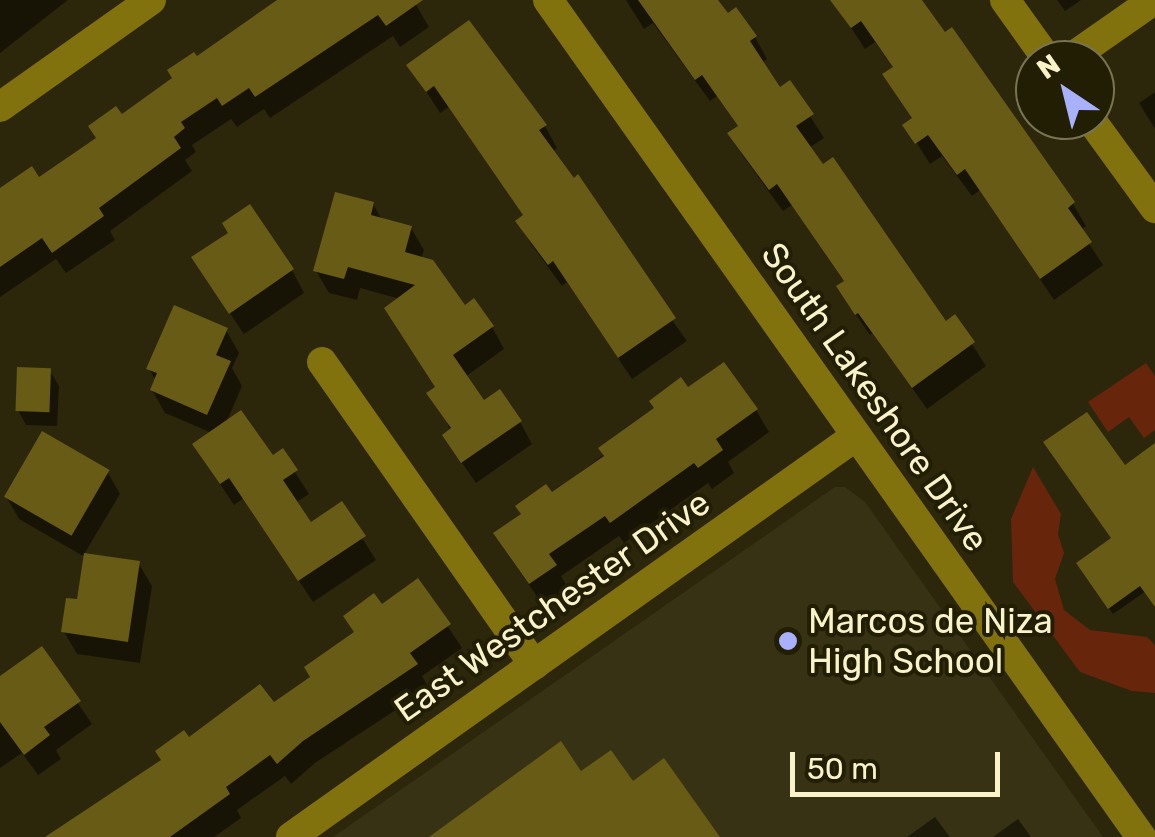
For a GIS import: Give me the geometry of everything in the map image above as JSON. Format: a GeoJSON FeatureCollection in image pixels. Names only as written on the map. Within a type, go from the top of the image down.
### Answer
{"type":"FeatureCollection","features":[{"type":"Feature","properties":{"kind":"street"},"geometry":{"type":"LineString","coordinates":[[0,106],[151,0]]}},
{"type":"Feature","properties":{"kind":"street","name":"South Lakeshore Drive"},"geometry":{"type":"LineString","coordinates":[[548,0],[1141,837]]}},
{"type":"Feature","properties":{"kind":"street"},"geometry":{"type":"LineString","coordinates":[[1005,0],[1034,40]]}},
{"type":"Feature","properties":{"kind":"street"},"geometry":{"type":"LineString","coordinates":[[1097,40],[1154,0]]}},
{"type":"Feature","properties":{"kind":"street"},"geometry":{"type":"LineString","coordinates":[[1106,140],[1155,208]]}},
{"type":"Feature","properties":{"kind":"street"},"geometry":{"type":"LineString","coordinates":[[322,362],[534,666]]}},
{"type":"Feature","properties":{"kind":"street","name":"East Westchester Drive"},"geometry":{"type":"LineString","coordinates":[[291,837],[856,436]]}},
{"type":"Feature","properties":{"kind":"shaded area"},"geometry":{"type":"Polygon","coordinates":[[[1146,363],[1155,376],[1155,430],[1144,438],[1129,417],[1108,432],[1088,402],[1146,363]]]}},
{"type":"Feature","properties":{"kind":"shaded area"},"geometry":{"type":"Polygon","coordinates":[[[1033,467],[1061,514],[1058,534],[1064,553],[1055,579],[1064,610],[1090,630],[1147,637],[1155,645],[1155,693],[1132,691],[1080,672],[1013,582],[1011,519],[1033,467]]]}},
{"type":"Feature","properties":{"kind":"shaded area","name":"Marcos de Niza High School"},"geometry":{"type":"Polygon","coordinates":[[[835,487],[845,487],[865,502],[1103,837],[333,837],[835,487]]]}},
{"type":"Feature","properties":{"kind":"building"},"geometry":{"type":"Polygon","coordinates":[[[277,0],[423,0],[386,26],[378,15],[255,97],[249,88],[222,106],[217,98],[181,122],[185,128],[174,137],[181,148],[99,208],[104,216],[52,253],[42,238],[0,267],[0,188],[32,166],[39,177],[96,138],[88,126],[116,106],[122,114],[172,78],[167,70],[194,52],[197,56],[277,0]]]}},
{"type":"Feature","properties":{"kind":"building"},"geometry":{"type":"Polygon","coordinates":[[[638,0],[718,0],[728,13],[736,7],[757,36],[750,41],[780,87],[790,80],[814,114],[796,126],[823,164],[833,157],[946,321],[955,314],[975,342],[912,388],[858,313],[855,315],[836,286],[844,281],[777,184],[769,190],[727,133],[738,126],[702,75],[695,80],[638,0]]]}},
{"type":"Feature","properties":{"kind":"building"},"geometry":{"type":"Polygon","coordinates":[[[830,0],[922,0],[945,32],[952,27],[1015,117],[1015,140],[1031,140],[1075,202],[1068,208],[1092,242],[1040,279],[965,169],[957,175],[928,135],[915,144],[902,125],[912,118],[882,74],[893,67],[861,21],[851,28],[830,0]]]}},
{"type":"Feature","properties":{"kind":"building"},"geometry":{"type":"Polygon","coordinates":[[[469,20],[547,125],[539,130],[574,178],[578,174],[676,318],[618,358],[553,261],[548,265],[515,221],[523,215],[434,86],[426,92],[406,65],[469,20]]]}},
{"type":"Feature","properties":{"kind":"building"},"geometry":{"type":"Polygon","coordinates":[[[335,192],[374,202],[371,215],[412,226],[405,252],[433,260],[465,305],[474,298],[494,326],[453,355],[484,400],[500,389],[522,421],[461,463],[442,435],[451,428],[426,393],[435,387],[384,308],[415,285],[348,267],[344,279],[313,271],[335,192]]]}},
{"type":"Feature","properties":{"kind":"building"},"geometry":{"type":"Polygon","coordinates":[[[250,204],[294,269],[229,314],[191,257],[228,233],[222,223],[250,204]]]}},
{"type":"Feature","properties":{"kind":"building"},"geometry":{"type":"Polygon","coordinates":[[[174,305],[228,328],[216,355],[231,361],[207,415],[150,390],[157,373],[146,369],[174,305]]]}},
{"type":"Feature","properties":{"kind":"building"},"geometry":{"type":"Polygon","coordinates":[[[724,362],[758,409],[716,439],[723,450],[698,468],[694,463],[610,523],[605,516],[549,554],[557,565],[529,584],[493,533],[521,514],[515,506],[546,484],[552,492],[604,456],[598,448],[654,408],[649,401],[681,377],[688,387],[724,362]]]}},
{"type":"Feature","properties":{"kind":"building"},"geometry":{"type":"Polygon","coordinates":[[[17,367],[51,368],[49,412],[15,411],[17,367]]]}},
{"type":"Feature","properties":{"kind":"building"},"geometry":{"type":"Polygon","coordinates":[[[241,410],[273,455],[283,448],[298,470],[283,480],[311,522],[342,501],[366,536],[298,581],[229,478],[220,484],[192,444],[241,410]]]}},
{"type":"Feature","properties":{"kind":"building"},"geometry":{"type":"Polygon","coordinates":[[[1087,412],[1125,465],[1155,443],[1155,607],[1140,586],[1108,609],[1076,563],[1111,538],[1043,442],[1087,412]]]}},
{"type":"Feature","properties":{"kind":"building"},"geometry":{"type":"Polygon","coordinates":[[[42,431],[110,470],[72,536],[4,497],[42,431]]]}},
{"type":"Feature","properties":{"kind":"building"},"geometry":{"type":"Polygon","coordinates":[[[84,553],[140,561],[128,642],[61,632],[66,598],[77,599],[84,553]]]}},
{"type":"Feature","properties":{"kind":"building"},"geometry":{"type":"Polygon","coordinates":[[[418,578],[451,624],[410,653],[418,664],[303,741],[277,764],[270,755],[226,787],[230,794],[170,837],[45,837],[161,760],[155,751],[184,730],[189,737],[260,684],[274,702],[310,677],[304,667],[354,632],[343,616],[374,593],[382,604],[418,578]]]}},
{"type":"Feature","properties":{"kind":"building"},"geometry":{"type":"Polygon","coordinates":[[[42,646],[81,701],[44,727],[50,735],[24,755],[0,722],[0,676],[42,646]]]}},
{"type":"Feature","properties":{"kind":"building"},"geometry":{"type":"Polygon","coordinates":[[[561,741],[581,771],[611,750],[633,781],[664,758],[720,837],[429,837],[561,741]]]}},
{"type":"Feature","properties":{"kind":"place","name":"Marcos de Niza High School"},"geometry":{"type":"Point","coordinates":[788,641]}}]}
